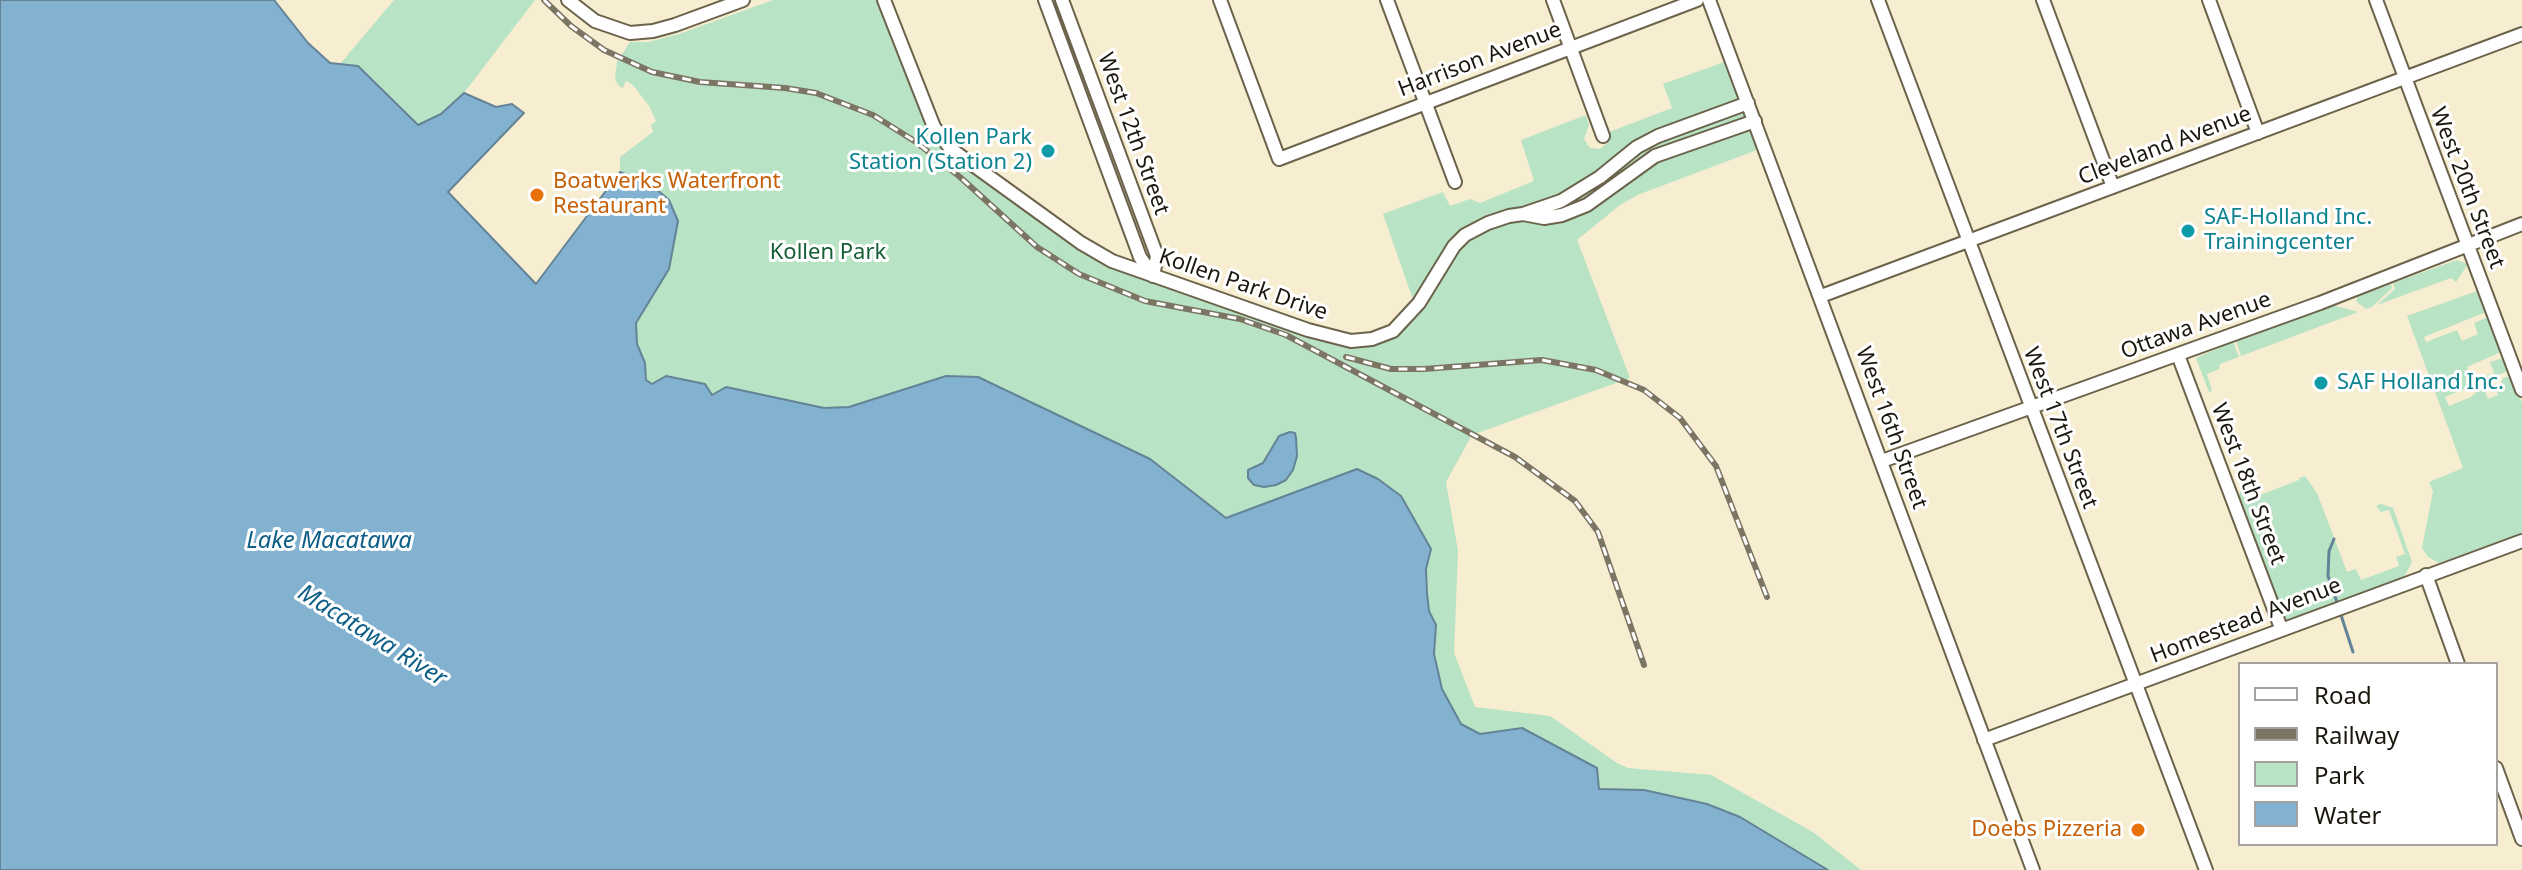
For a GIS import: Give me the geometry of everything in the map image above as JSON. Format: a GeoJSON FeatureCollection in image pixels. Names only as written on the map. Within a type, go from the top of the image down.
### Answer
{"type":"FeatureCollection","features":[{"type":"Feature","properties":{"kind":"street"},"geometry":{"type":"LineString","coordinates":[[568,0],[595,21],[630,33],[653,31],[722,4],[743,0]]}},
{"type":"Feature","properties":{"kind":"street","name":"Kollen Park Drive"},"geometry":{"type":"LineString","coordinates":[[884,0],[938,134],[951,149],[1081,243],[1119,265],[1308,330],[1351,341],[1372,339],[1393,331],[1419,303],[1440,266],[1465,235],[1488,223],[1561,201],[1600,177],[1637,147],[1658,136],[1748,103]]}},
{"type":"Feature","properties":{"kind":"street","name":"West 12th Street"},"geometry":{"type":"LineString","coordinates":[[1045,0],[1140,257],[1153,276]]}},
{"type":"Feature","properties":{"kind":"street","name":"West 12th Street"},"geometry":{"type":"LineString","coordinates":[[1062,0],[1157,256],[1153,276]]}},
{"type":"Feature","properties":{"kind":"street","name":"Harrison Avenue"},"geometry":{"type":"LineString","coordinates":[[1220,0],[1279,159],[1697,0]]}},
{"type":"Feature","properties":{"kind":"street"},"geometry":{"type":"LineString","coordinates":[[1387,0],[1455,182]]}},
{"type":"Feature","properties":{"kind":"street"},"geometry":{"type":"LineString","coordinates":[[1553,0],[1603,136]]}},
{"type":"Feature","properties":{"kind":"street","name":"West 16th Street"},"geometry":{"type":"LineString","coordinates":[[1709,0],[2033,870]]}},
{"type":"Feature","properties":{"kind":"street","name":"West 17th Street"},"geometry":{"type":"LineString","coordinates":[[1878,0],[2206,870]]}},
{"type":"Feature","properties":{"kind":"street"},"geometry":{"type":"LineString","coordinates":[[2043,0],[2113,187]]}},
{"type":"Feature","properties":{"kind":"street"},"geometry":{"type":"LineString","coordinates":[[2209,0],[2258,133]]}},
{"type":"Feature","properties":{"kind":"street","name":"West 20th Street"},"geometry":{"type":"LineString","coordinates":[[2376,0],[2522,390]]}},
{"type":"Feature","properties":{"kind":"street","name":"Cleveland Avenue"},"geometry":{"type":"LineString","coordinates":[[1821,296],[2522,34]]}},
{"type":"Feature","properties":{"kind":"street","name":"Kollen Park Drive"},"geometry":{"type":"LineString","coordinates":[[1523,214],[1544,218],[1587,205],[1655,156],[1755,121]]}},
{"type":"Feature","properties":{"kind":"street","name":"Ottawa Avenue"},"geometry":{"type":"LineString","coordinates":[[1882,461],[2031,405],[2178,355],[2522,224]]}},
{"type":"Feature","properties":{"kind":"street","name":"West 18th Street"},"geometry":{"type":"LineString","coordinates":[[2178,355],[2281,628]]}},
{"type":"Feature","properties":{"kind":"street","name":"Homestead Avenue"},"geometry":{"type":"LineString","coordinates":[[1984,740],[2522,541]]}},
{"type":"Feature","properties":{"kind":"street"},"geometry":{"type":"LineString","coordinates":[[2426,575],[2457,662]]}},
{"type":"Feature","properties":{"kind":"street"},"geometry":{"type":"LineString","coordinates":[[2498,773],[2522,839]]}},
{"type":"Feature","properties":{"kind":"green space"},"geometry":{"type":"Polygon","coordinates":[[[394,0],[535,0],[464,93],[441,114],[418,125],[359,66],[340,64],[394,0]]]}},
{"type":"Feature","properties":{"kind":"green space","name":"Kollen Park"},"geometry":{"type":"Polygon","coordinates":[[[773,0],[878,0],[933,141],[1090,256],[1149,281],[1337,345],[1365,346],[1386,340],[1405,329],[1417,311],[1383,214],[1443,192],[1450,206],[1470,199],[1480,203],[1534,181],[1521,140],[1586,115],[1589,125],[1584,139],[1590,148],[1600,149],[1607,143],[1609,132],[1672,108],[1663,84],[1724,62],[1757,150],[1640,194],[1620,205],[1577,240],[1630,378],[1472,435],[1446,482],[1458,551],[1454,653],[1475,707],[1550,716],[1628,768],[1711,775],[1813,832],[1861,870],[1828,870],[1740,817],[1707,804],[1644,790],[1598,789],[1522,728],[1480,734],[1461,724],[1442,689],[1434,654],[1436,625],[1429,611],[1426,568],[1431,549],[1357,469],[1226,518],[1151,460],[937,378],[849,407],[824,408],[726,387],[712,395],[645,381],[645,363],[637,344],[636,322],[669,269],[678,221],[648,182],[620,172],[620,157],[653,132],[651,125],[656,121],[633,85],[626,81],[623,88],[618,85],[615,78],[617,62],[630,42],[648,42],[679,34],[773,0]]]}},
{"type":"Feature","properties":{"kind":"green space"},"geometry":{"type":"Polygon","coordinates":[[[2457,260],[2468,264],[2456,282],[2451,278],[2377,305],[2395,289],[2393,283],[2457,260]]]}},
{"type":"Feature","properties":{"kind":"green space"},"geometry":{"type":"Polygon","coordinates":[[[2391,284],[2392,288],[2372,307],[2366,309],[2356,301],[2358,296],[2391,284]]]}},
{"type":"Feature","properties":{"kind":"green space"},"geometry":{"type":"Polygon","coordinates":[[[2480,290],[2488,310],[2486,312],[2424,337],[2426,342],[2457,330],[2462,341],[2478,334],[2474,323],[2488,317],[2503,351],[2467,367],[2472,381],[2494,373],[2490,362],[2503,358],[2510,370],[2445,397],[2449,406],[2471,397],[2483,386],[2488,399],[2498,395],[2503,378],[2512,376],[2522,403],[2522,533],[2439,563],[2428,557],[2422,548],[2433,491],[2429,482],[2463,468],[2407,316],[2480,290]]]}},
{"type":"Feature","properties":{"kind":"green space"},"geometry":{"type":"Polygon","coordinates":[[[2333,305],[2358,312],[2241,356],[2236,341],[2333,305]]]}},
{"type":"Feature","properties":{"kind":"green space"},"geometry":{"type":"Polygon","coordinates":[[[2233,342],[2239,357],[2220,364],[2219,369],[2207,374],[2212,391],[2209,392],[2196,358],[2233,342]]]}},
{"type":"Feature","properties":{"kind":"green space"},"geometry":{"type":"Polygon","coordinates":[[[2305,476],[2317,493],[2347,572],[2356,569],[2361,580],[2399,566],[2396,557],[2405,554],[2389,510],[2381,512],[2376,506],[2381,504],[2393,508],[2412,562],[2404,577],[2284,623],[2242,515],[2239,494],[2243,488],[2246,497],[2252,498],[2305,476]]]}},
{"type":"Feature","properties":{"kind":"water","name":"Lake Macatawa"},"geometry":{"type":"Polygon","coordinates":[[[0,0],[274,0],[308,43],[330,63],[358,66],[418,125],[441,114],[464,93],[496,107],[512,104],[524,113],[448,192],[536,284],[620,172],[648,182],[669,200],[678,221],[669,269],[636,323],[637,344],[645,363],[646,380],[652,384],[666,376],[705,384],[712,395],[726,387],[824,408],[849,407],[946,376],[978,377],[1150,459],[1226,518],[1357,469],[1378,479],[1401,496],[1431,549],[1426,569],[1429,611],[1436,625],[1434,654],[1442,689],[1461,724],[1480,734],[1522,728],[1597,768],[1599,789],[1644,790],[1707,804],[1740,817],[1828,870],[0,870],[0,0]]]}},
{"type":"Feature","properties":{"kind":"water"},"geometry":{"type":"Polygon","coordinates":[[[1295,433],[1296,438],[1297,456],[1293,470],[1286,480],[1276,485],[1254,485],[1248,478],[1248,470],[1263,463],[1279,436],[1295,433]]]}},
{"type":"Feature","properties":{"kind":"waterway"},"geometry":{"type":"LineString","coordinates":[[2334,539],[2329,551],[2328,576],[2338,605]]}},
{"type":"Feature","properties":{"kind":"waterway"},"geometry":{"type":"LineString","coordinates":[[2340,612],[2353,652]]}},
{"type":"Feature","properties":{"kind":"railway"},"geometry":{"type":"LineString","coordinates":[[544,0],[571,26],[604,50],[652,72],[700,82],[816,93],[873,115],[916,142],[960,177],[1037,247],[1079,274],[1145,301],[1240,319],[1286,335],[1515,457],[1575,501],[1598,532],[1644,665]]}},
{"type":"Feature","properties":{"kind":"railway"},"geometry":{"type":"LineString","coordinates":[[1346,357],[1391,369],[1542,360],[1596,370],[1644,390],[1680,418],[1716,466],[1767,597]]}},
{"type":"Feature","properties":{"kind":"place","name":"Kollen Park Station (Station 2)"},"geometry":{"type":"Point","coordinates":[1048,151]}},
{"type":"Feature","properties":{"kind":"place","name":"Boatwerks Waterfront Restaurant"},"geometry":{"type":"Point","coordinates":[537,195]}},
{"type":"Feature","properties":{"kind":"place","name":"SAF-Holland Inc. Trainingcenter"},"geometry":{"type":"Point","coordinates":[2188,231]}},
{"type":"Feature","properties":{"kind":"place","name":"SAF Holland Inc."},"geometry":{"type":"Point","coordinates":[2321,383]}},
{"type":"Feature","properties":{"kind":"place","name":"Doebs Pizzeria"},"geometry":{"type":"Point","coordinates":[2138,830]}},
{"type":"Feature","properties":{"kind":"water label","name":"Macatawa River"},"geometry":{"type":"Point","coordinates":[372,636]}}]}
